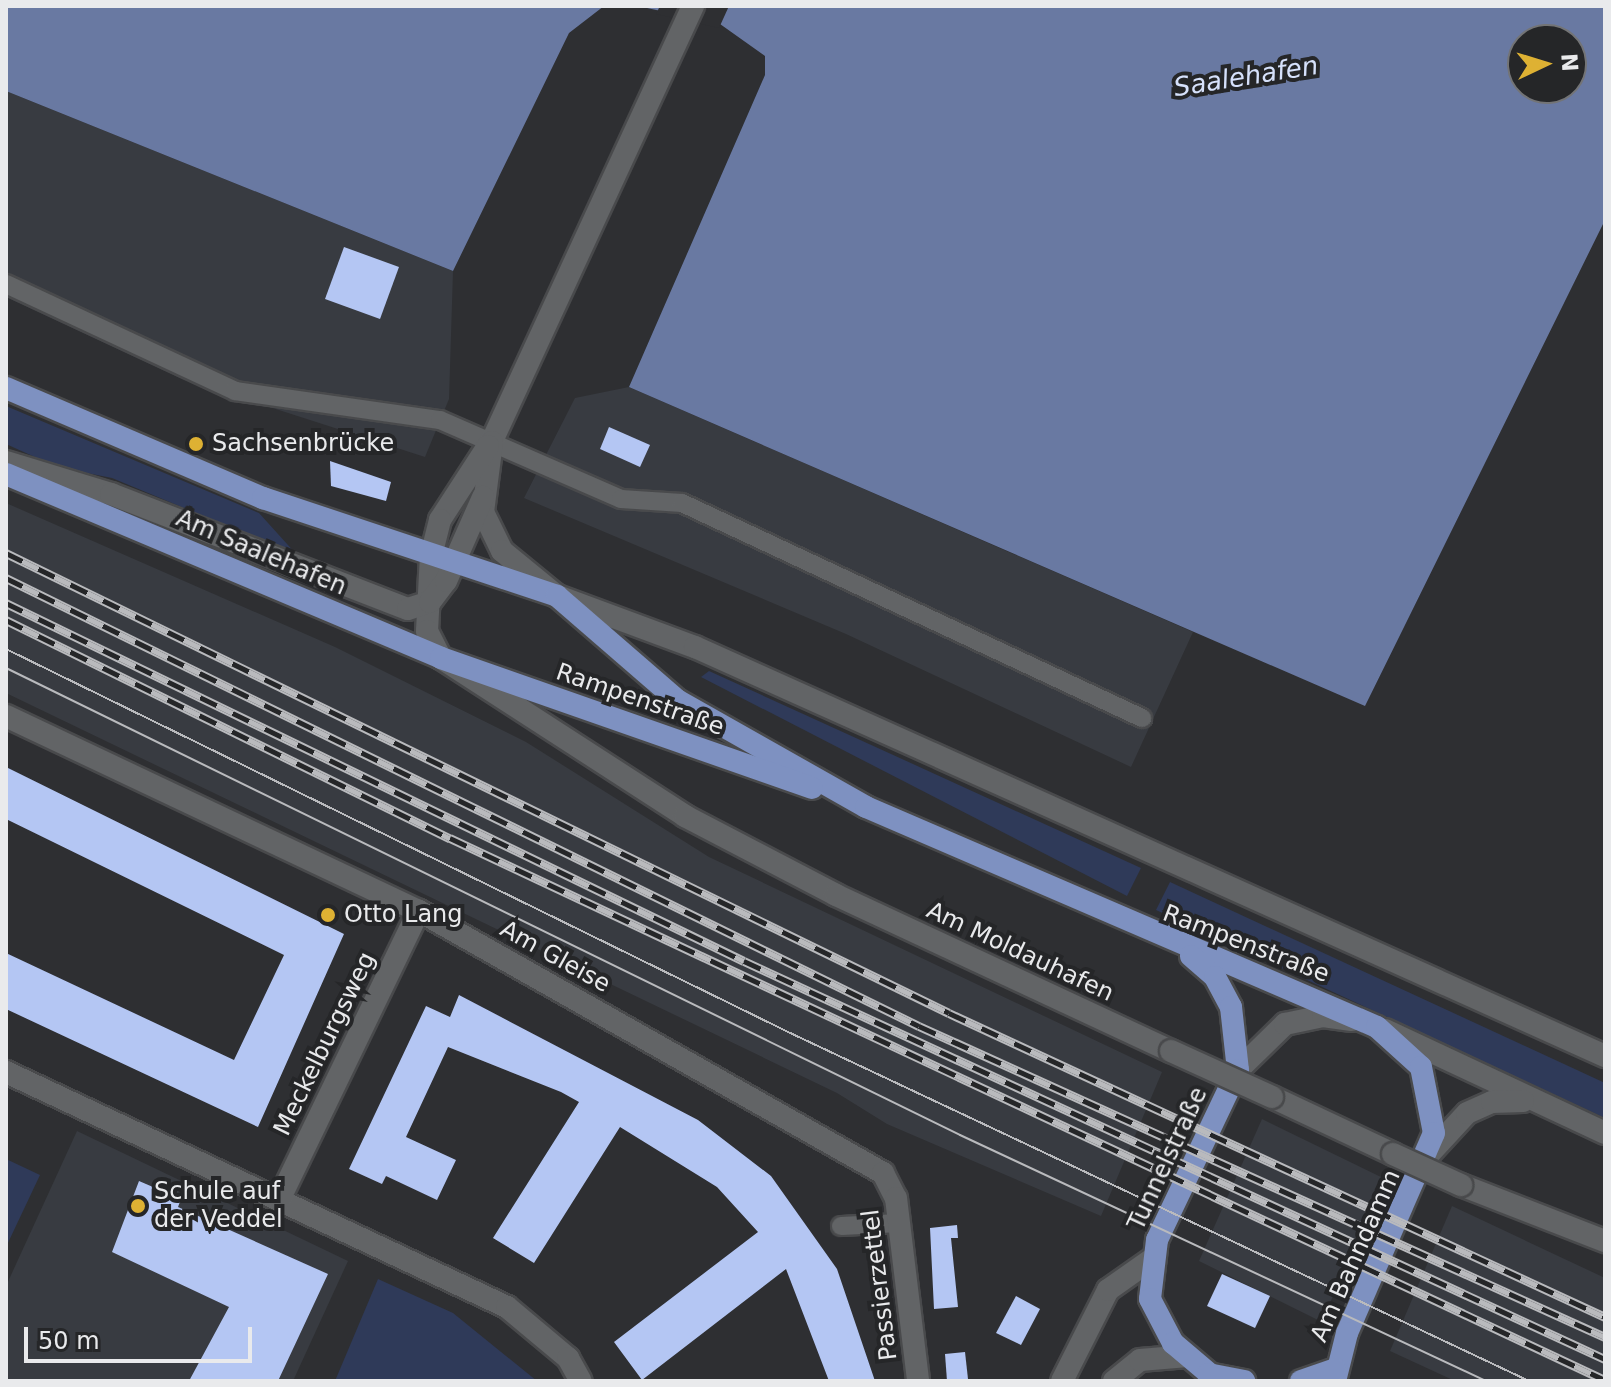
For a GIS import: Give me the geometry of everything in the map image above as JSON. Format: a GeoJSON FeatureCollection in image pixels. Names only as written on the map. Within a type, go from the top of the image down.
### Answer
{"type":"FeatureCollection","features":[{"type":"Feature","properties":{"kind":"main road"},"geometry":{"type":"LineString","coordinates":[[6,388],[263,498],[557,596]]}},
{"type":"Feature","properties":{"kind":"main road","name":"Am Saalehafen"},"geometry":{"type":"LineString","coordinates":[[6,474],[441,658]]}},
{"type":"Feature","properties":{"kind":"main road","name":"Rampenstraße"},"geometry":{"type":"LineString","coordinates":[[557,596],[677,700],[866,807]]}},
{"type":"Feature","properties":{"kind":"main road","name":"Rampenstraße"},"geometry":{"type":"LineString","coordinates":[[441,658],[866,807],[1177,946],[1377,1027]]}},
{"type":"Feature","properties":{"kind":"main road","name":"Tunnelstraße"},"geometry":{"type":"LineString","coordinates":[[1152,1259],[1238,1070],[1224,990],[1177,946]]}},
{"type":"Feature","properties":{"kind":"main road","name":"Am Bahndamm"},"geometry":{"type":"LineString","coordinates":[[1335,1375],[1430,1153],[1435,1116],[1429,1083],[1410,1052],[1377,1027]]}},
{"type":"Feature","properties":{"kind":"main road"},"geometry":{"type":"LineString","coordinates":[[1152,1259],[1154,1313],[1188,1356],[1213,1377],[1244,1381]]}},
{"type":"Feature","properties":{"kind":"main road"},"geometry":{"type":"LineString","coordinates":[[1301,1381],[1335,1375]]}},
{"type":"Feature","properties":{"kind":"street"},"geometry":{"type":"LineString","coordinates":[[441,658],[427,631],[426,604],[431,555],[440,520],[492,442],[693,6]]}},
{"type":"Feature","properties":{"kind":"street"},"geometry":{"type":"LineString","coordinates":[[426,604],[455,563],[484,494],[492,442]]}},
{"type":"Feature","properties":{"kind":"street","name":"Am Saalehafen"},"geometry":{"type":"LineString","coordinates":[[6,462],[111,494],[392,608],[426,604]]}},
{"type":"Feature","properties":{"kind":"street"},"geometry":{"type":"LineString","coordinates":[[484,494],[496,543],[557,596],[709,653],[1605,1056]]}},
{"type":"Feature","properties":{"kind":"street","name":"Am Moldauhafen"},"geometry":{"type":"LineString","coordinates":[[441,658],[685,816],[836,895],[1461,1185],[1605,1241]]}},
{"type":"Feature","properties":{"kind":"street","name":"Am Gleise"},"geometry":{"type":"LineString","coordinates":[[6,716],[419,911],[893,1183]]}},
{"type":"Feature","properties":{"kind":"street","name":"Meckelburgsweg"},"geometry":{"type":"LineString","coordinates":[[279,1200],[419,911]]}},
{"type":"Feature","properties":{"kind":"street","name":"Tunnelstraße"},"geometry":{"type":"LineString","coordinates":[[1238,1070],[1285,1024],[1323,1016],[1377,1027]]}},
{"type":"Feature","properties":{"kind":"street","name":"Rampenstraße"},"geometry":{"type":"LineString","coordinates":[[1377,1027],[1532,1102],[1605,1133]]}},
{"type":"Feature","properties":{"kind":"street"},"geometry":{"type":"LineString","coordinates":[[6,1072],[507,1307],[568,1358],[581,1381]]}},
{"type":"Feature","properties":{"kind":"street","name":"Am Bahndamm"},"geometry":{"type":"LineString","coordinates":[[1430,1153],[1482,1105],[1532,1102]]}},
{"type":"Feature","properties":{"kind":"street","name":"Passierzettel"},"geometry":{"type":"LineString","coordinates":[[893,1183],[918,1381]]}},
{"type":"Feature","properties":{"kind":"street","name":"Tunnelstraße"},"geometry":{"type":"LineString","coordinates":[[1062,1381],[1108,1290],[1152,1259]]}},
{"type":"Feature","properties":{"kind":"street"},"geometry":{"type":"LineString","coordinates":[[1114,1381],[1140,1360],[1188,1356]]}},
{"type":"Feature","properties":{"kind":"lane"},"geometry":{"type":"LineString","coordinates":[[6,284],[235,391],[440,420],[621,499],[682,503],[1142,718]]}},
{"type":"Feature","properties":{"kind":"lane"},"geometry":{"type":"LineString","coordinates":[[841,1226],[899,1223]]}},
{"type":"Feature","properties":{"kind":"shaded area"},"geometry":{"type":"Polygon","coordinates":[[[6,91],[453,271],[449,399],[425,457],[182,379],[6,297],[6,91]]]}},
{"type":"Feature","properties":{"kind":"shaded area"},"geometry":{"type":"Polygon","coordinates":[[[629,387],[1193,632],[1131,767],[846,634],[524,498],[575,398],[629,387]]]}},
{"type":"Feature","properties":{"kind":"shaded area"},"geometry":{"type":"Polygon","coordinates":[[[6,406],[259,513],[297,555],[112,478],[57,467],[6,444],[6,406]]]}},
{"type":"Feature","properties":{"kind":"shaded area"},"geometry":{"type":"Polygon","coordinates":[[[6,503],[335,647],[526,742],[709,857],[1162,1072],[1101,1216],[887,1124],[837,1093],[6,693],[6,503]]]}},
{"type":"Feature","properties":{"kind":"shaded area"},"geometry":{"type":"Polygon","coordinates":[[[709,671],[1141,868],[1127,896],[701,677],[709,671]]]}},
{"type":"Feature","properties":{"kind":"shaded area"},"geometry":{"type":"Polygon","coordinates":[[[1170,882],[1605,1083],[1605,1118],[1156,910],[1170,882]]]}},
{"type":"Feature","properties":{"kind":"shaded area"},"geometry":{"type":"Polygon","coordinates":[[[1262,1119],[1383,1178],[1322,1322],[1199,1261],[1262,1119]]]}},
{"type":"Feature","properties":{"kind":"shaded area","name":"Schule auf der Veddel"},"geometry":{"type":"Polygon","coordinates":[[[77,1131],[348,1261],[293,1381],[6,1381],[6,1286],[77,1131]]]}},
{"type":"Feature","properties":{"kind":"shaded area"},"geometry":{"type":"Polygon","coordinates":[[[6,1159],[40,1175],[6,1247],[6,1159]]]}},
{"type":"Feature","properties":{"kind":"shaded area"},"geometry":{"type":"Polygon","coordinates":[[[1452,1206],[1605,1278],[1605,1381],[1455,1381],[1390,1351],[1452,1206]]]}},
{"type":"Feature","properties":{"kind":"shaded area"},"geometry":{"type":"Polygon","coordinates":[[[378,1279],[453,1313],[537,1381],[335,1381],[378,1279]]]}},
{"type":"Feature","properties":{"kind":"water"},"geometry":{"type":"Polygon","coordinates":[[[6,6],[604,6],[569,33],[453,271],[6,91],[6,6]]]}},
{"type":"Feature","properties":{"kind":"water","name":"Saalehafen"},"geometry":{"type":"Polygon","coordinates":[[[638,6],[1605,6],[1605,220],[1365,706],[629,387],[765,75],[765,56],[720,24],[638,6]]]}},
{"type":"Feature","properties":{"kind":"pier"},"geometry":{"type":"Polygon","coordinates":[[[660,6],[729,6],[719,28],[656,14],[660,6]]]}},
{"type":"Feature","properties":{"kind":"building"},"geometry":{"type":"Polygon","coordinates":[[[344,247],[399,267],[380,319],[325,299],[344,247]]]}},
{"type":"Feature","properties":{"kind":"building"},"geometry":{"type":"Polygon","coordinates":[[[609,427],[650,445],[640,467],[600,449],[609,427]]]}},
{"type":"Feature","properties":{"kind":"building"},"geometry":{"type":"Polygon","coordinates":[[[330,461],[391,482],[386,501],[331,486],[330,461]]]}},
{"type":"Feature","properties":{"kind":"building"},"geometry":{"type":"Polygon","coordinates":[[[6,767],[344,934],[258,1127],[6,1009],[6,953],[234,1060],[284,955],[6,819],[6,767]]]}},
{"type":"Feature","properties":{"kind":"building"},"geometry":{"type":"Polygon","coordinates":[[[459,995],[698,1120],[771,1176],[837,1269],[875,1381],[829,1381],[786,1269],[642,1380],[614,1342],[758,1232],[717,1187],[620,1127],[534,1263],[493,1238],[579,1102],[561,1092],[448,1047],[406,1137],[456,1160],[437,1200],[386,1176],[382,1184],[349,1169],[426,1006],[450,1017],[459,995]]]}},
{"type":"Feature","properties":{"kind":"building"},"geometry":{"type":"Polygon","coordinates":[[[139,1181],[181,1199],[178,1207],[328,1274],[278,1381],[189,1381],[229,1307],[112,1252],[139,1181]]]}},
{"type":"Feature","properties":{"kind":"building"},"geometry":{"type":"Polygon","coordinates":[[[957,1225],[958,1238],[951,1238],[958,1307],[934,1309],[930,1228],[957,1225]]]}},
{"type":"Feature","properties":{"kind":"building"},"geometry":{"type":"Polygon","coordinates":[[[1222,1274],[1270,1296],[1255,1328],[1207,1306],[1222,1274]]]}},
{"type":"Feature","properties":{"kind":"building"},"geometry":{"type":"Polygon","coordinates":[[[1016,1296],[1040,1309],[1021,1345],[996,1333],[1016,1296]]]}},
{"type":"Feature","properties":{"kind":"building"},"geometry":{"type":"Polygon","coordinates":[[[965,1352],[968,1379],[947,1381],[945,1354],[965,1352]]]}},
{"type":"Feature","properties":{"kind":"tram line"},"geometry":{"type":"LineString","coordinates":[[6,649],[786,1031],[1529,1381]]}},
{"type":"Feature","properties":{"kind":"tram line"},"geometry":{"type":"LineString","coordinates":[[6,668],[960,1135],[1486,1381]]}},
{"type":"Feature","properties":{"kind":"railway"},"geometry":{"type":"LineString","coordinates":[[6,553],[949,1013],[1605,1317]]}},
{"type":"Feature","properties":{"kind":"railway"},"geometry":{"type":"LineString","coordinates":[[6,578],[919,1026],[1605,1337]]}},
{"type":"Feature","properties":{"kind":"railway"},"geometry":{"type":"LineString","coordinates":[[6,603],[744,961],[1605,1359]]}},
{"type":"Feature","properties":{"kind":"railway"},"geometry":{"type":"LineString","coordinates":[[6,620],[450,838],[1605,1380]]}},
{"type":"Feature","properties":{"kind":"place","name":"Sachsenbrücke"},"geometry":{"type":"Point","coordinates":[196,444]}},
{"type":"Feature","properties":{"kind":"place","name":"Otto Lang"},"geometry":{"type":"Point","coordinates":[328,915]}},
{"type":"Feature","properties":{"kind":"place","name":"Schule auf der Veddel"},"geometry":{"type":"Point","coordinates":[138,1206]}}]}
